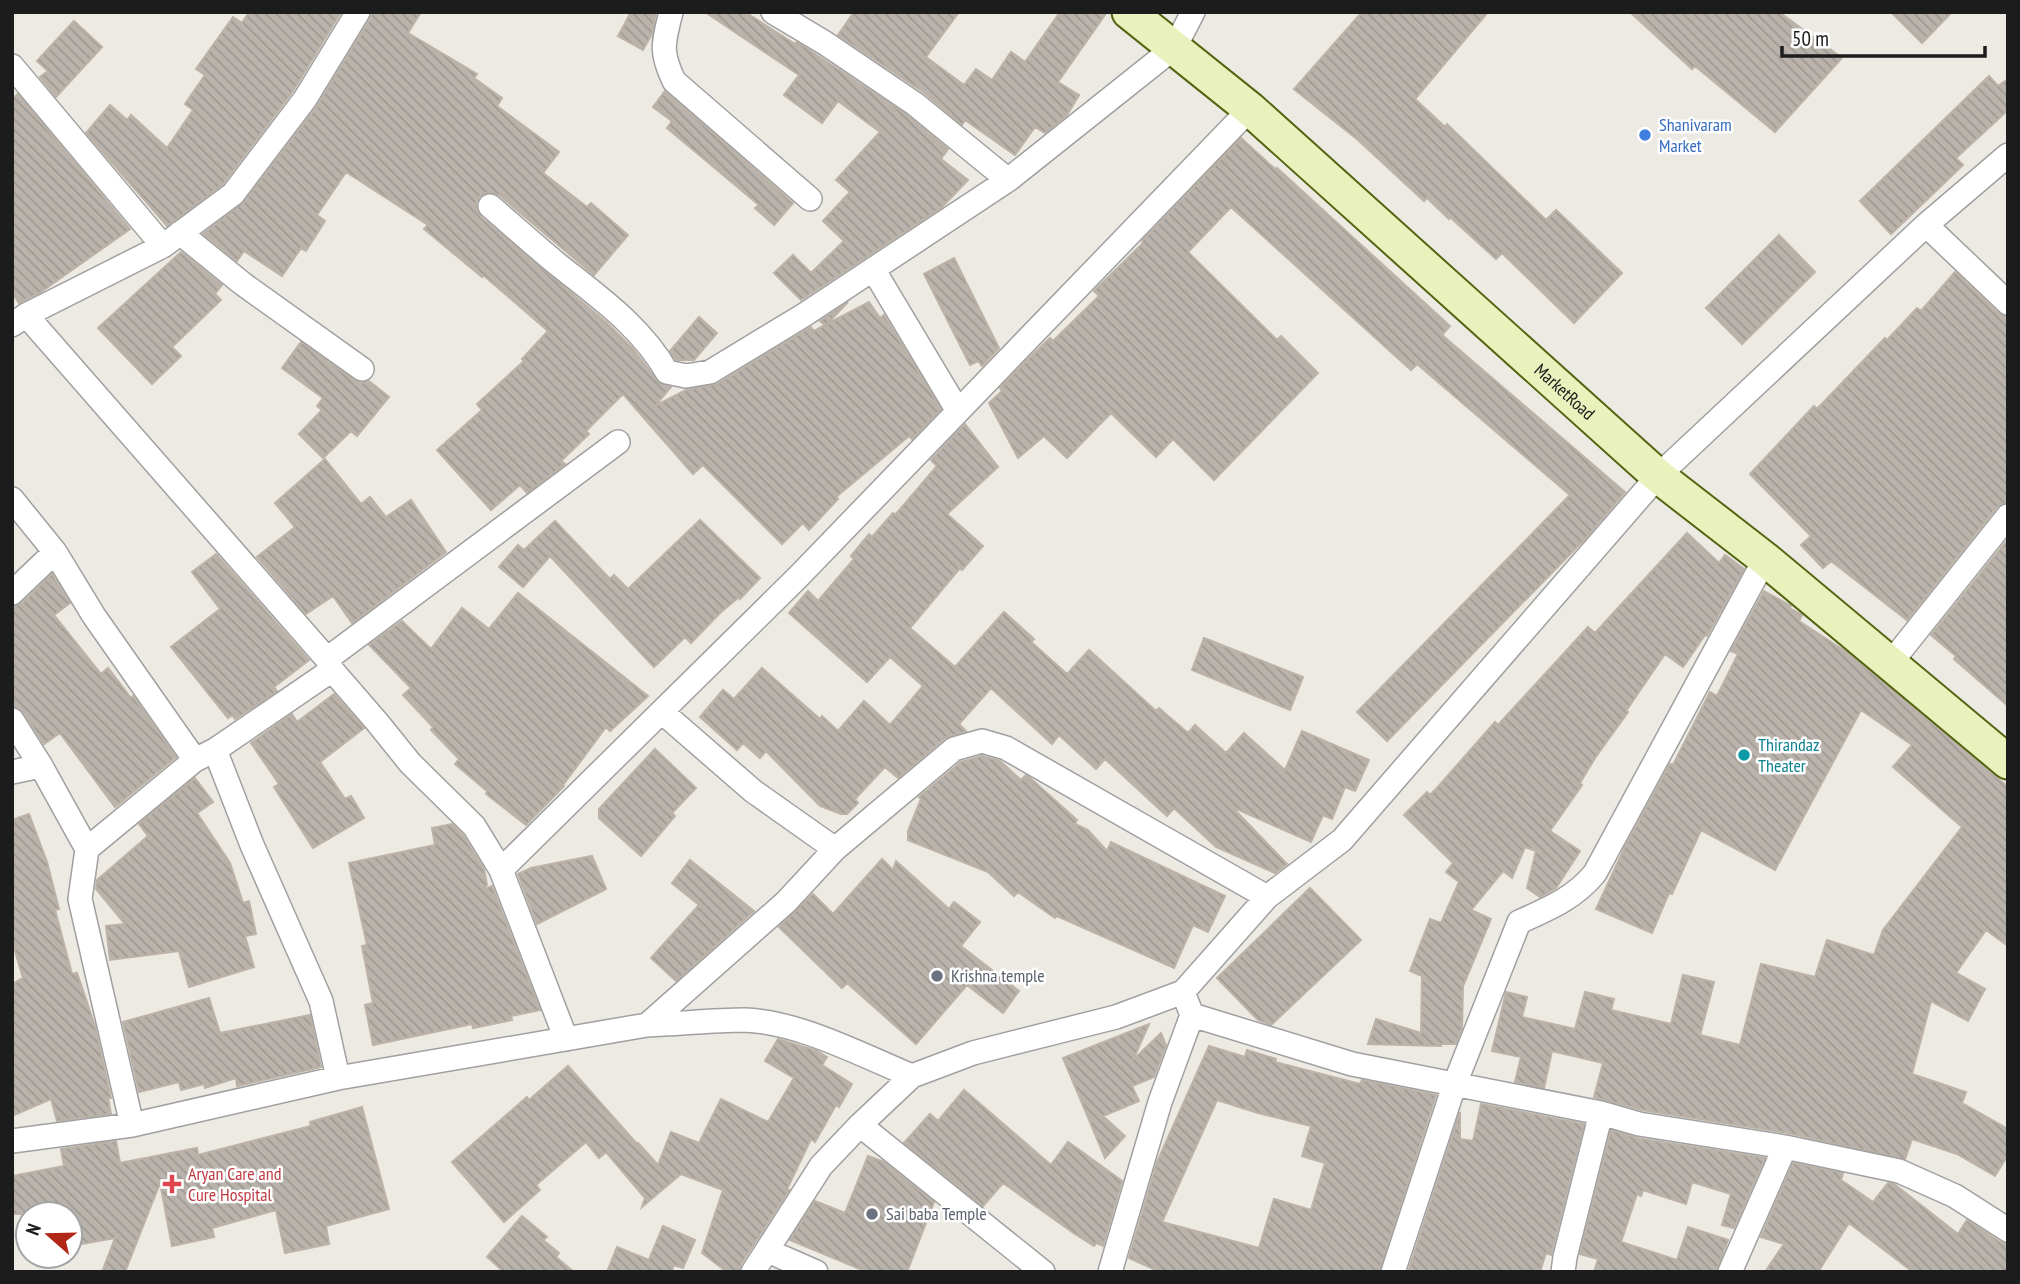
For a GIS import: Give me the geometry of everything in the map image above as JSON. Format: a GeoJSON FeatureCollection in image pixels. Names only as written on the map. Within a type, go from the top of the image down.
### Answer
{"type":"FeatureCollection","features":[{"type":"Feature","properties":{"kind":"street"},"geometry":{"type":"LineString","coordinates":[[358,12],[305,99],[233,194],[172,240],[19,320],[329,664],[410,763],[474,825],[501,870],[566,1039]]}},
{"type":"Feature","properties":{"kind":"street"},"geometry":{"type":"LineString","coordinates":[[671,12],[664,38],[664,59],[674,81],[810,199]]}},
{"type":"Feature","properties":{"kind":"street"},"geometry":{"type":"LineString","coordinates":[[773,12],[825,43],[915,104],[1008,180]]}},
{"type":"Feature","properties":{"kind":"street","name":"MarketRoad"},"geometry":{"type":"LineString","coordinates":[[1129,12],[1250,108],[1658,476],[1765,559],[2008,762]]}},
{"type":"Feature","properties":{"kind":"street"},"geometry":{"type":"LineString","coordinates":[[490,206],[620,313],[656,354],[667,372],[686,376],[710,372],[804,314],[1008,180],[1175,47],[1193,12]]}},
{"type":"Feature","properties":{"kind":"street"},"geometry":{"type":"LineString","coordinates":[[13,67],[172,240],[243,284],[362,369]]}},
{"type":"Feature","properties":{"kind":"street"},"geometry":{"type":"LineString","coordinates":[[501,870],[799,576],[1250,108]]}},
{"type":"Feature","properties":{"kind":"street"},"geometry":{"type":"LineString","coordinates":[[753,1272],[821,1166],[912,1076],[973,1053],[1116,1017],[1183,992],[1267,897],[1342,840],[1658,476],[1926,225],[2008,155]]}},
{"type":"Feature","properties":{"kind":"street"},"geometry":{"type":"LineString","coordinates":[[1926,225],[2008,303]]}},
{"type":"Feature","properties":{"kind":"street"},"geometry":{"type":"LineString","coordinates":[[873,269],[958,411]]}},
{"type":"Feature","properties":{"kind":"street"},"geometry":{"type":"LineString","coordinates":[[87,849],[205,755],[329,664],[618,442]]}},
{"type":"Feature","properties":{"kind":"street"},"geometry":{"type":"LineString","coordinates":[[12,499],[55,552],[94,616],[205,755],[252,845],[321,1001],[338,1078]]}},
{"type":"Feature","properties":{"kind":"street"},"geometry":{"type":"LineString","coordinates":[[1889,665],[2008,516]]}},
{"type":"Feature","properties":{"kind":"street"},"geometry":{"type":"LineString","coordinates":[[12,593],[55,552]]}},
{"type":"Feature","properties":{"kind":"street"},"geometry":{"type":"LineString","coordinates":[[1393,1272],[1454,1086],[1519,922],[1583,889],[1595,873],[1765,559]]}},
{"type":"Feature","properties":{"kind":"street"},"geometry":{"type":"LineString","coordinates":[[662,712],[752,791],[835,849]]}},
{"type":"Feature","properties":{"kind":"street"},"geometry":{"type":"LineString","coordinates":[[12,720],[87,849],[80,899],[132,1125]]}},
{"type":"Feature","properties":{"kind":"street"},"geometry":{"type":"LineString","coordinates":[[647,1026],[786,902],[835,849],[954,749],[982,741],[1006,748],[1267,897]]}},
{"type":"Feature","properties":{"kind":"street"},"geometry":{"type":"LineString","coordinates":[[12,772],[41,766]]}},
{"type":"Feature","properties":{"kind":"street"},"geometry":{"type":"LineString","coordinates":[[1110,1272],[1160,1102],[1192,1015],[1183,992]]}},
{"type":"Feature","properties":{"kind":"street"},"geometry":{"type":"LineString","coordinates":[[1192,1015],[1352,1065],[1601,1113],[1640,1124],[1785,1147],[1899,1171],[1955,1196],[2008,1230]]}},
{"type":"Feature","properties":{"kind":"street"},"geometry":{"type":"LineString","coordinates":[[12,1141],[132,1125],[338,1078],[647,1026],[745,1020],[778,1025],[798,1030],[912,1076]]}},
{"type":"Feature","properties":{"kind":"street"},"geometry":{"type":"LineString","coordinates":[[1563,1272],[1601,1113]]}},
{"type":"Feature","properties":{"kind":"street"},"geometry":{"type":"LineString","coordinates":[[860,1125],[1043,1272]]}},
{"type":"Feature","properties":{"kind":"street"},"geometry":{"type":"LineString","coordinates":[[1730,1272],[1785,1147]]}},
{"type":"Feature","properties":{"kind":"street"},"geometry":{"type":"LineString","coordinates":[[768,1251],[816,1272]]}},
{"type":"Feature","properties":{"kind":"building"},"geometry":{"type":"Polygon","coordinates":[[[249,12],[341,12],[293,91],[223,184],[167,226],[86,133],[110,105],[127,120],[131,115],[167,148],[193,110],[185,104],[205,75],[196,69],[233,17],[242,23],[249,12]]]}},
{"type":"Feature","properties":{"kind":"building"},"geometry":{"type":"Polygon","coordinates":[[[372,12],[421,12],[408,33],[477,74],[474,78],[502,98],[497,106],[559,152],[543,173],[587,207],[591,203],[628,235],[594,275],[499,195],[486,193],[480,196],[476,203],[481,217],[607,323],[633,349],[659,383],[671,387],[655,406],[686,390],[717,384],[811,327],[814,331],[825,325],[820,321],[848,302],[827,324],[869,302],[880,318],[884,315],[941,409],[912,439],[909,436],[836,497],[838,499],[809,530],[803,523],[782,544],[703,465],[693,474],[623,394],[586,431],[589,434],[561,461],[565,464],[527,493],[520,485],[491,510],[437,450],[482,410],[477,404],[524,361],[522,359],[548,331],[424,229],[428,225],[346,172],[317,215],[325,221],[306,251],[301,248],[282,276],[244,251],[237,261],[203,234],[244,202],[317,106],[372,12]]]}},
{"type":"Feature","properties":{"kind":"building"},"geometry":{"type":"Polygon","coordinates":[[[631,12],[656,12],[652,34],[643,50],[618,36],[631,12]]]}},
{"type":"Feature","properties":{"kind":"building"},"geometry":{"type":"Polygon","coordinates":[[[705,12],[745,12],[795,44],[797,42],[907,115],[948,149],[941,159],[968,180],[942,207],[801,300],[774,273],[793,255],[811,273],[844,241],[823,221],[850,192],[836,180],[880,132],[838,101],[822,123],[784,95],[799,75],[705,12]]]}},
{"type":"Feature","properties":{"kind":"building"},"geometry":{"type":"Polygon","coordinates":[[[854,12],[959,12],[926,57],[964,85],[976,69],[992,80],[1011,52],[1025,62],[1060,12],[1107,12],[1058,82],[1079,95],[1067,115],[1045,133],[1035,127],[1015,155],[965,120],[962,125],[923,92],[838,35],[854,12]]]}},
{"type":"Feature","properties":{"kind":"building"},"geometry":{"type":"Polygon","coordinates":[[[1362,12],[1488,12],[1415,99],[1445,127],[1447,124],[1546,220],[1556,210],[1622,273],[1574,323],[1502,253],[1496,259],[1450,217],[1449,219],[1427,198],[1424,201],[1358,140],[1294,89],[1362,12]]]}},
{"type":"Feature","properties":{"kind":"building"},"geometry":{"type":"Polygon","coordinates":[[[1630,12],[1779,12],[1842,58],[1775,132],[1695,66],[1692,69],[1630,12]]]}},
{"type":"Feature","properties":{"kind":"building"},"geometry":{"type":"Polygon","coordinates":[[[1891,12],[1952,12],[1922,43],[1891,12]]]}},
{"type":"Feature","properties":{"kind":"building"},"geometry":{"type":"Polygon","coordinates":[[[74,21],[102,47],[56,97],[40,77],[48,71],[37,61],[74,21]]]}},
{"type":"Feature","properties":{"kind":"building"},"geometry":{"type":"Polygon","coordinates":[[[1989,76],[1998,86],[2008,79],[2008,110],[1956,158],[1963,165],[1891,234],[1860,201],[1989,76]]]}},
{"type":"Feature","properties":{"kind":"building"},"geometry":{"type":"Polygon","coordinates":[[[665,91],[793,203],[774,225],[755,208],[759,205],[667,128],[672,121],[653,107],[665,91]]]}},
{"type":"Feature","properties":{"kind":"building"},"geometry":{"type":"Polygon","coordinates":[[[18,94],[130,229],[41,292],[19,303],[12,293],[12,99],[18,94]]]}},
{"type":"Feature","properties":{"kind":"building"},"geometry":{"type":"Polygon","coordinates":[[[1241,138],[1450,326],[1442,335],[1625,492],[1584,540],[1387,741],[1357,712],[1570,495],[1417,364],[1411,370],[1231,207],[1188,252],[1277,340],[1281,336],[1318,373],[1214,480],[1173,439],[1156,457],[1111,413],[1067,458],[1044,436],[1018,458],[989,403],[1024,363],[1050,338],[1053,341],[1099,296],[1094,291],[1241,138]]]}},
{"type":"Feature","properties":{"kind":"building"},"geometry":{"type":"Polygon","coordinates":[[[1779,235],[1815,272],[1742,344],[1706,308],[1779,235]]]}},
{"type":"Feature","properties":{"kind":"building"},"geometry":{"type":"Polygon","coordinates":[[[181,252],[222,285],[215,294],[221,300],[172,347],[181,356],[152,384],[98,328],[181,252]]]}},
{"type":"Feature","properties":{"kind":"building"},"geometry":{"type":"Polygon","coordinates":[[[954,258],[999,348],[982,366],[978,361],[970,365],[924,274],[954,258]]]}},
{"type":"Feature","properties":{"kind":"building"},"geometry":{"type":"Polygon","coordinates":[[[1955,272],[1998,313],[2008,317],[2008,502],[1997,507],[1907,620],[1831,561],[1823,568],[1801,545],[1811,536],[1750,474],[1814,406],[1817,409],[1885,338],[1887,340],[1917,308],[1921,311],[1955,272]]]}},
{"type":"Feature","properties":{"kind":"building"},"geometry":{"type":"Polygon","coordinates":[[[699,317],[717,333],[694,360],[676,360],[670,351],[699,317]]]}},
{"type":"Feature","properties":{"kind":"building"},"geometry":{"type":"Polygon","coordinates":[[[301,342],[354,380],[361,383],[369,381],[389,397],[357,436],[351,431],[323,458],[299,434],[322,410],[317,406],[323,398],[282,368],[301,342]]]}},
{"type":"Feature","properties":{"kind":"building"},"geometry":{"type":"Polygon","coordinates":[[[965,424],[998,467],[947,514],[983,546],[962,570],[960,568],[910,628],[955,667],[1004,612],[1034,639],[1031,642],[1067,674],[1089,650],[1156,711],[1159,708],[1188,733],[1195,725],[1226,753],[1244,733],[1285,770],[1302,731],[1369,760],[1355,791],[1345,787],[1332,819],[1323,815],[1311,842],[1232,807],[1287,864],[1275,873],[1216,847],[1174,808],[1167,816],[1105,759],[1096,769],[1059,735],[1052,744],[991,688],[959,724],[966,731],[945,738],[898,778],[885,767],[855,799],[858,803],[847,814],[820,806],[766,751],[760,758],[743,743],[737,750],[700,717],[723,690],[734,699],[762,668],[820,719],[822,716],[838,731],[864,701],[890,725],[923,686],[890,657],[867,682],[789,613],[808,591],[818,601],[854,559],[851,556],[869,534],[872,537],[893,513],[895,515],[937,466],[931,460],[965,424]]]}},
{"type":"Feature","properties":{"kind":"building"},"geometry":{"type":"Polygon","coordinates":[[[325,459],[361,504],[370,497],[386,517],[411,500],[446,552],[352,623],[333,596],[306,614],[257,557],[295,527],[275,503],[325,459]]]}},
{"type":"Feature","properties":{"kind":"building"},"geometry":{"type":"Polygon","coordinates":[[[700,520],[760,578],[691,643],[685,637],[654,667],[550,556],[523,587],[499,567],[518,545],[524,550],[555,521],[610,579],[614,575],[628,589],[700,520]]]}},
{"type":"Feature","properties":{"kind":"building"},"geometry":{"type":"Polygon","coordinates":[[[1687,533],[1719,563],[1725,555],[1744,569],[1707,636],[1705,635],[1683,667],[1665,654],[1550,831],[1580,851],[1556,888],[1540,897],[1527,888],[1536,851],[1525,847],[1512,878],[1503,871],[1471,910],[1491,919],[1463,986],[1462,1028],[1456,1044],[1368,1044],[1376,1019],[1421,1033],[1422,976],[1410,971],[1430,919],[1441,923],[1459,882],[1446,872],[1453,863],[1404,815],[1427,792],[1430,795],[1436,789],[1495,722],[1498,725],[1588,627],[1595,633],[1687,533]]]}},
{"type":"Feature","properties":{"kind":"building"},"geometry":{"type":"Polygon","coordinates":[[[2008,539],[2008,706],[1931,635],[2008,539]]]}},
{"type":"Feature","properties":{"kind":"building"},"geometry":{"type":"Polygon","coordinates":[[[216,554],[309,660],[274,687],[277,691],[235,719],[232,715],[228,718],[171,647],[220,609],[192,572],[216,554]]]}},
{"type":"Feature","properties":{"kind":"building"},"geometry":{"type":"Polygon","coordinates":[[[52,574],[70,603],[54,615],[101,674],[108,668],[131,698],[133,696],[176,757],[115,807],[60,733],[44,744],[24,713],[12,706],[12,607],[22,603],[52,574]]]}},
{"type":"Feature","properties":{"kind":"building"},"geometry":{"type":"Polygon","coordinates":[[[1764,591],[1791,606],[1789,608],[1802,615],[1799,621],[1848,653],[2008,787],[2008,946],[1986,930],[1956,973],[1985,989],[1968,1021],[1931,1001],[1912,1074],[1966,1092],[1962,1103],[2008,1129],[2008,1155],[1995,1176],[1957,1154],[1912,1139],[1905,1159],[1788,1133],[1642,1110],[1594,1097],[1603,1063],[1552,1051],[1544,1088],[1515,1082],[1521,1057],[1492,1051],[1506,992],[1527,997],[1522,1017],[1575,1029],[1585,992],[1614,999],[1611,1010],[1671,1024],[1683,975],[1714,982],[1700,1035],[1740,1045],[1761,964],[1815,977],[1827,940],[1874,955],[1883,930],[1962,827],[1893,767],[1912,745],[1861,710],[1775,870],[1701,830],[1652,933],[1596,909],[1625,847],[1670,764],[1673,765],[1710,692],[1717,696],[1738,654],[1731,651],[1764,591]]]}},
{"type":"Feature","properties":{"kind":"building"},"geometry":{"type":"Polygon","coordinates":[[[518,593],[648,696],[610,731],[606,727],[563,785],[558,780],[558,781],[564,786],[526,825],[486,794],[487,791],[455,764],[459,759],[403,695],[411,688],[369,645],[402,621],[431,649],[462,608],[489,629],[518,593]]]}},
{"type":"Feature","properties":{"kind":"building"},"geometry":{"type":"Polygon","coordinates":[[[1204,638],[1303,677],[1290,710],[1192,670],[1204,638]]]}},
{"type":"Feature","properties":{"kind":"building"},"geometry":{"type":"Polygon","coordinates":[[[334,694],[364,728],[320,762],[345,799],[351,796],[364,818],[313,848],[274,787],[279,784],[251,743],[292,714],[297,722],[334,694]]]}},
{"type":"Feature","properties":{"kind":"building"},"geometry":{"type":"Polygon","coordinates":[[[655,749],[696,788],[672,813],[675,816],[641,856],[599,818],[599,809],[655,749]]]}},
{"type":"Feature","properties":{"kind":"building"},"geometry":{"type":"Polygon","coordinates":[[[982,756],[1000,761],[1021,780],[1028,776],[1077,820],[1075,824],[1088,830],[1107,851],[1111,842],[1225,896],[1208,932],[1193,925],[1174,968],[1057,916],[1055,918],[1018,892],[1014,896],[988,872],[908,840],[908,831],[921,799],[919,797],[961,762],[982,756]]]}},
{"type":"Feature","properties":{"kind":"building"},"geometry":{"type":"Polygon","coordinates":[[[195,778],[213,802],[197,813],[230,863],[243,903],[249,901],[256,934],[245,936],[254,967],[189,987],[179,951],[110,960],[106,926],[125,924],[96,889],[97,880],[148,836],[139,824],[195,778]]]}},
{"type":"Feature","properties":{"kind":"building"},"geometry":{"type":"Polygon","coordinates":[[[29,814],[47,862],[59,909],[55,910],[72,974],[77,973],[95,1026],[111,1098],[108,1098],[111,1114],[57,1121],[51,1099],[12,1116],[12,984],[23,978],[12,941],[12,820],[29,814]]]}},
{"type":"Feature","properties":{"kind":"building"},"geometry":{"type":"Polygon","coordinates":[[[452,824],[463,835],[484,869],[487,885],[483,890],[492,886],[540,1010],[511,1016],[512,1020],[473,1028],[472,1024],[373,1045],[365,1005],[373,1003],[362,946],[367,945],[349,863],[435,845],[432,828],[452,824]]]}},
{"type":"Feature","properties":{"kind":"building"},"geometry":{"type":"Polygon","coordinates":[[[592,856],[606,889],[537,924],[518,874],[531,868],[592,856]]]}},
{"type":"Feature","properties":{"kind":"building"},"geometry":{"type":"Polygon","coordinates":[[[882,859],[893,870],[896,861],[949,909],[954,902],[980,922],[961,946],[1019,991],[1003,1013],[967,985],[916,1044],[847,983],[842,988],[779,927],[813,894],[833,914],[882,859]]]}},
{"type":"Feature","properties":{"kind":"building"},"geometry":{"type":"Polygon","coordinates":[[[690,860],[754,911],[676,981],[651,958],[699,905],[672,883],[690,860]]]}},
{"type":"Feature","properties":{"kind":"building"},"geometry":{"type":"Polygon","coordinates":[[[1310,888],[1361,940],[1271,1025],[1258,1020],[1217,978],[1310,888]]]}},
{"type":"Feature","properties":{"kind":"building"},"geometry":{"type":"Polygon","coordinates":[[[209,998],[220,1033],[310,1015],[321,1067],[237,1086],[236,1078],[205,1088],[204,1084],[181,1090],[179,1082],[139,1092],[123,1022],[209,998]]]}},
{"type":"Feature","properties":{"kind":"building"},"geometry":{"type":"Polygon","coordinates":[[[1149,1024],[1133,1060],[1161,1033],[1166,1045],[1154,1077],[1132,1086],[1139,1101],[1103,1116],[1125,1136],[1105,1158],[1063,1058],[1149,1024]]]}},
{"type":"Feature","properties":{"kind":"building"},"geometry":{"type":"Polygon","coordinates":[[[778,1039],[817,1051],[827,1057],[822,1065],[852,1084],[839,1107],[836,1105],[815,1142],[811,1139],[787,1189],[789,1190],[741,1264],[739,1272],[727,1272],[702,1253],[723,1190],[681,1174],[642,1207],[645,1198],[606,1152],[599,1158],[586,1142],[536,1185],[540,1190],[504,1222],[452,1162],[527,1097],[529,1100],[568,1066],[658,1165],[671,1132],[699,1143],[721,1099],[768,1122],[794,1078],[765,1061],[778,1039]]]}},
{"type":"Feature","properties":{"kind":"building"},"geometry":{"type":"Polygon","coordinates":[[[1209,1046],[1245,1057],[1247,1050],[1276,1059],[1275,1062],[1360,1084],[1362,1080],[1436,1095],[1379,1272],[1160,1272],[1129,1258],[1157,1162],[1209,1046]],[[1217,1100],[1162,1222],[1259,1248],[1274,1199],[1311,1210],[1325,1163],[1302,1156],[1311,1126],[1217,1100]]]}},
{"type":"Feature","properties":{"kind":"building"},"geometry":{"type":"Polygon","coordinates":[[[964,1090],[1051,1165],[1068,1142],[1122,1181],[1103,1246],[1096,1243],[1094,1246],[1003,1183],[983,1206],[904,1143],[930,1114],[938,1121],[964,1090]]]}},
{"type":"Feature","properties":{"kind":"building"},"geometry":{"type":"Polygon","coordinates":[[[1481,1104],[1584,1124],[1551,1255],[1546,1253],[1540,1272],[1408,1272],[1460,1112],[1460,1139],[1473,1141],[1481,1104]]]}},
{"type":"Feature","properties":{"kind":"building"},"geometry":{"type":"Polygon","coordinates":[[[362,1107],[389,1209],[326,1226],[329,1244],[285,1253],[276,1210],[212,1228],[214,1237],[172,1246],[160,1183],[125,1272],[102,1272],[115,1238],[84,1244],[84,1200],[14,1200],[12,1214],[12,1176],[64,1166],[61,1149],[116,1141],[120,1163],[197,1148],[198,1155],[311,1126],[310,1122],[362,1107]]]}},
{"type":"Feature","properties":{"kind":"building"},"geometry":{"type":"Polygon","coordinates":[[[1611,1130],[1637,1138],[1765,1158],[1734,1228],[1722,1225],[1731,1194],[1692,1182],[1686,1204],[1643,1190],[1641,1196],[1637,1194],[1621,1242],[1677,1260],[1688,1227],[1728,1240],[1716,1272],[1594,1272],[1598,1259],[1580,1254],[1611,1130]]]}},
{"type":"Feature","properties":{"kind":"building"},"geometry":{"type":"Polygon","coordinates":[[[868,1156],[884,1162],[934,1202],[907,1272],[867,1272],[790,1240],[815,1201],[845,1213],[868,1156]]]}},
{"type":"Feature","properties":{"kind":"building"},"geometry":{"type":"Polygon","coordinates":[[[1793,1163],[1843,1173],[1841,1180],[1873,1202],[1888,1183],[1894,1184],[1958,1234],[1967,1220],[2000,1242],[2008,1244],[2008,1272],[1913,1272],[1849,1223],[1818,1272],[1765,1272],[1784,1244],[1761,1237],[1793,1163]]]}},
{"type":"Feature","properties":{"kind":"building"},"geometry":{"type":"Polygon","coordinates":[[[522,1216],[547,1237],[543,1240],[559,1253],[556,1257],[574,1272],[504,1272],[487,1257],[522,1216]]]}},
{"type":"Feature","properties":{"kind":"building"},"geometry":{"type":"Polygon","coordinates":[[[663,1226],[695,1240],[683,1268],[674,1265],[672,1270],[675,1272],[607,1272],[617,1247],[649,1260],[663,1226]]]}},
{"type":"Feature","properties":{"kind":"place","name":"Shanivaram Market"},"geometry":{"type":"Point","coordinates":[1645,135]}},
{"type":"Feature","properties":{"kind":"place","name":"Thirandaz Theater"},"geometry":{"type":"Point","coordinates":[1744,755]}},
{"type":"Feature","properties":{"kind":"place","name":"Krishna temple"},"geometry":{"type":"Point","coordinates":[937,976]}},
{"type":"Feature","properties":{"kind":"place","name":"Aryan Care and Cure Hospital"},"geometry":{"type":"Point","coordinates":[172,1184]}},
{"type":"Feature","properties":{"kind":"place","name":"Sai baba Temple"},"geometry":{"type":"Point","coordinates":[872,1214]}}]}
